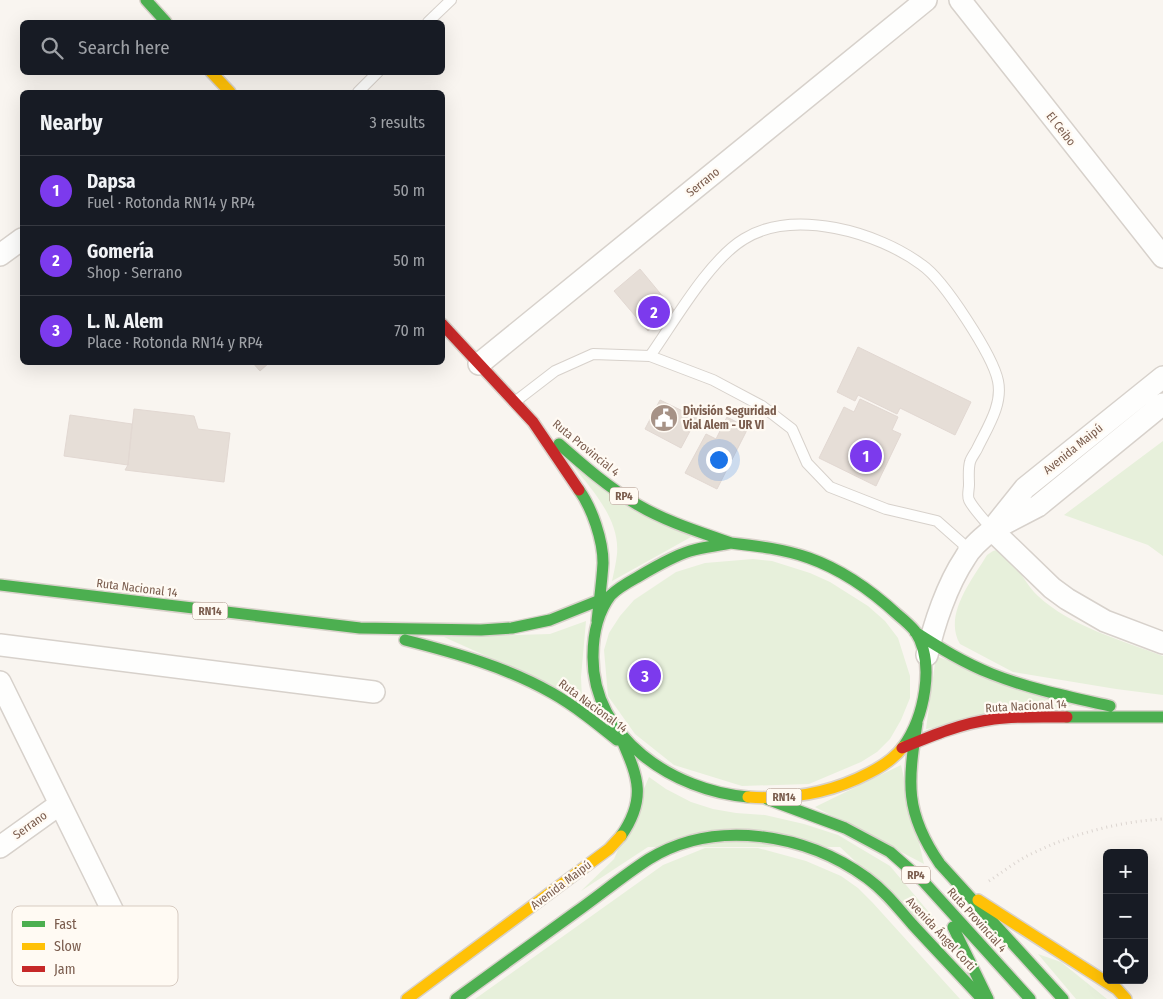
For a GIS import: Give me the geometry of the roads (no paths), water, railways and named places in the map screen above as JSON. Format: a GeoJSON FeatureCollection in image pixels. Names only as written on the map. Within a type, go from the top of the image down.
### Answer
{"type":"FeatureCollection","features":[{"type":"Feature","properties":{"kind":"main road"},"geometry":{"type":"LineString","coordinates":[[146,0],[164,20]]}},
{"type":"Feature","properties":{"kind":"main road"},"geometry":{"type":"LineString","coordinates":[[213,75],[224,90]]}},
{"type":"Feature","properties":{"kind":"main road","name":"Ruta Provincial 4"},"geometry":{"type":"LineString","coordinates":[[445,327],[533,422],[599,478],[639,505],[682,525],[731,543]]}},
{"type":"Feature","properties":{"kind":"main road","name":"Ruta Provincial 4"},"geometry":{"type":"LineString","coordinates":[[533,422],[586,500],[597,528],[603,561],[597,621]]}},
{"type":"Feature","properties":{"kind":"main road","name":"RN14"},"geometry":{"type":"LineString","coordinates":[[923,637],[862,584],[834,568],[782,551],[731,543],[691,551],[655,566],[628,582],[610,596],[597,621],[593,645],[594,679],[599,697],[618,731],[638,753],[666,771],[699,787],[725,794],[767,799],[809,795],[851,783],[889,762],[902,748],[917,722],[925,695],[925,665]]}},
{"type":"Feature","properties":{"kind":"main road","name":"Ruta Nacional 14"},"geometry":{"type":"LineString","coordinates":[[0,585],[360,628],[481,630],[512,628],[550,620],[610,596]]}},
{"type":"Feature","properties":{"kind":"main road","name":"Ruta Nacional 14"},"geometry":{"type":"LineString","coordinates":[[360,628],[493,664],[553,693],[624,745],[638,753]]}},
{"type":"Feature","properties":{"kind":"main road","name":"Ruta Nacional 14"},"geometry":{"type":"LineString","coordinates":[[923,637],[975,667],[1023,685],[1159,717]]}},
{"type":"Feature","properties":{"kind":"main road","name":"Ruta Nacional 14"},"geometry":{"type":"LineString","coordinates":[[902,748],[943,731],[992,719],[1018,717],[1159,717]]}},
{"type":"Feature","properties":{"kind":"main road","name":"Ruta Provincial 4"},"geometry":{"type":"LineString","coordinates":[[917,722],[910,766],[911,804],[926,846],[1063,999]]}},
{"type":"Feature","properties":{"kind":"main road","name":"Avenida Maipú"},"geometry":{"type":"LineString","coordinates":[[407,999],[609,850],[618,841],[632,819],[637,793],[637,780],[618,731]]}},
{"type":"Feature","properties":{"kind":"main road","name":"Ruta Provincial 4"},"geometry":{"type":"LineString","coordinates":[[767,799],[843,827],[891,853],[910,869],[941,901],[1030,999]]}},
{"type":"Feature","properties":{"kind":"main road","name":"Avenida Ángel Corti"},"geometry":{"type":"LineString","coordinates":[[456,999],[649,859],[689,841],[728,835],[788,840],[824,853],[868,879],[982,999]]}},
{"type":"Feature","properties":{"kind":"main road","name":"RP4"},"geometry":{"type":"LineString","coordinates":[[969,894],[1117,990],[1126,999]]}},
{"type":"Feature","properties":{"kind":"main road"},"geometry":{"type":"LineString","coordinates":[[941,901],[988,999]]}},
{"type":"Feature","properties":{"kind":"street","name":"Serrano"},"geometry":{"type":"LineString","coordinates":[[479,364],[926,0]]}},
{"type":"Feature","properties":{"kind":"street","name":"El Ceibo"},"geometry":{"type":"LineString","coordinates":[[960,0],[1163,257]]}},
{"type":"Feature","properties":{"kind":"street"},"geometry":{"type":"LineString","coordinates":[[0,255],[20,240]]}},
{"type":"Feature","properties":{"kind":"street","name":"Avenida Maipú"},"geometry":{"type":"LineString","coordinates":[[925,665],[923,637],[941,610],[965,557],[992,530],[1024,488],[1163,377]]}},
{"type":"Feature","properties":{"kind":"street","name":"Avenida Maipú"},"geometry":{"type":"LineString","coordinates":[[992,530],[1038,506],[1163,404]]}},
{"type":"Feature","properties":{"kind":"street"},"geometry":{"type":"LineString","coordinates":[[992,530],[1052,588],[1067,599],[1105,620],[1163,643]]}},
{"type":"Feature","properties":{"kind":"street"},"geometry":{"type":"LineString","coordinates":[[0,645],[374,692]]}},
{"type":"Feature","properties":{"kind":"street"},"geometry":{"type":"LineString","coordinates":[[0,682],[110,906]]}},
{"type":"Feature","properties":{"kind":"street","name":"Serrano"},"geometry":{"type":"LineString","coordinates":[[0,847],[60,804]]}},
{"type":"Feature","properties":{"kind":"lane"},"geometry":{"type":"LineString","coordinates":[[430,20],[451,0]]}},
{"type":"Feature","properties":{"kind":"lane"},"geometry":{"type":"LineString","coordinates":[[360,90],[375,75]]}},
{"type":"Feature","properties":{"kind":"lane"},"geometry":{"type":"LineString","coordinates":[[650,356],[696,290],[726,252],[752,235],[786,225],[828,226],[870,238],[906,255],[924,266],[953,300],[978,338],[998,381],[999,399],[994,415],[970,462],[968,498],[992,530]]}},
{"type":"Feature","properties":{"kind":"lane"},"geometry":{"type":"LineString","coordinates":[[515,402],[555,371],[593,354],[650,356],[714,380],[762,406],[792,429],[807,463],[830,487],[886,508],[937,521],[963,544],[965,557]]}},
{"type":"Feature","properties":{"kind":"place","name":"Gomería"},"geometry":{"type":"Point","coordinates":[654,312]}},
{"type":"Feature","properties":{"kind":"place","name":"División Seguridad Vial Alem - UR VI"},"geometry":{"type":"Point","coordinates":[664,418]}},
{"type":"Feature","properties":{"kind":"place","name":"Dapsa"},"geometry":{"type":"Point","coordinates":[866,456]}},
{"type":"Feature","properties":{"kind":"place","name":"L. N. Alem"},"geometry":{"type":"Point","coordinates":[645,676]}}]}
